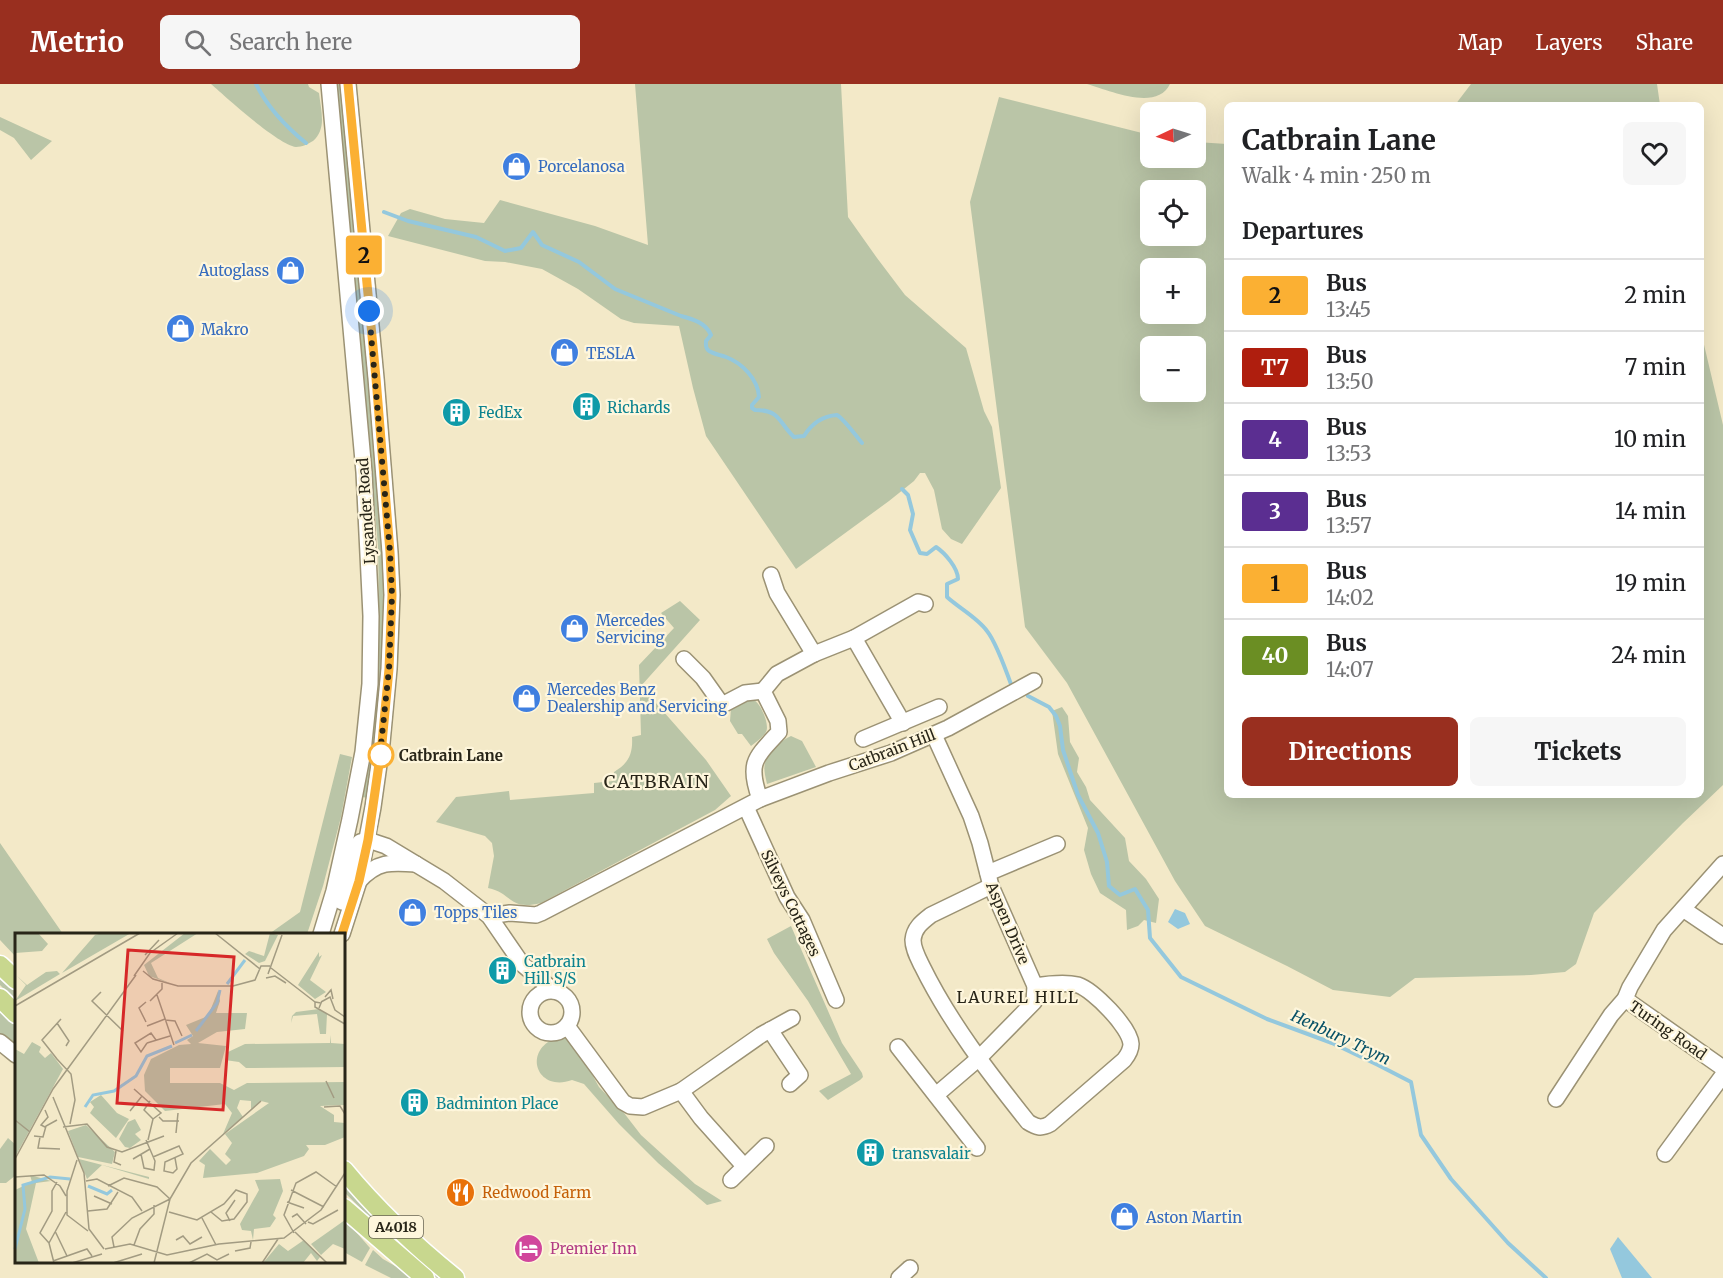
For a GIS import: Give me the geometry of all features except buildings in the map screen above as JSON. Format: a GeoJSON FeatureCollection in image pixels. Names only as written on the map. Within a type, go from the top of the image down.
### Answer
{"type":"FeatureCollection","features":[{"type":"Feature","properties":{"kind":"main road"},"geometry":{"type":"LineString","coordinates":[[0,965],[15,979]]}},
{"type":"Feature","properties":{"kind":"main road"},"geometry":{"type":"LineString","coordinates":[[0,998],[15,1013]]}},
{"type":"Feature","properties":{"kind":"main road","name":"A4018"},"geometry":{"type":"LineString","coordinates":[[345,1171],[366,1197],[408,1239],[455,1278]]}},
{"type":"Feature","properties":{"kind":"main road","name":"A4018"},"geometry":{"type":"LineString","coordinates":[[345,1209],[425,1278]]}},
{"type":"Feature","properties":{"kind":"street","name":"Lysander Road"},"geometry":{"type":"LineString","coordinates":[[321,933],[334,891],[363,752],[370,684],[371,616],[364,472],[329,84]]}},
{"type":"Feature","properties":{"kind":"street","name":"Lysander Road"},"geometry":{"type":"LineString","coordinates":[[342,933],[359,881],[368,840],[382,743],[389,669],[392,595],[376,378],[348,84]]}},
{"type":"Feature","properties":{"kind":"street"},"geometry":{"type":"LineString","coordinates":[[771,575],[777,593],[814,654]]}},
{"type":"Feature","properties":{"kind":"street"},"geometry":{"type":"LineString","coordinates":[[684,659],[703,678],[724,705],[745,693],[763,691],[777,674],[814,654],[854,638],[918,602],[925,604]]}},
{"type":"Feature","properties":{"kind":"street"},"geometry":{"type":"LineString","coordinates":[[854,638],[903,723]]}},
{"type":"Feature","properties":{"kind":"street","name":"Catbrain Hill"},"geometry":{"type":"LineString","coordinates":[[746,807],[760,799],[891,753],[934,735],[1034,681]]}},
{"type":"Feature","properties":{"kind":"street"},"geometry":{"type":"LineString","coordinates":[[760,799],[752,771],[755,761],[779,732],[778,721],[763,691]]}},
{"type":"Feature","properties":{"kind":"street"},"geometry":{"type":"LineString","coordinates":[[863,739],[939,707]]}},
{"type":"Feature","properties":{"kind":"street"},"geometry":{"type":"LineString","coordinates":[[934,735],[971,816],[990,880],[931,915],[919,925],[913,939],[914,948],[928,977],[978,1059],[1028,1122],[1036,1127],[1044,1127],[1124,1060],[1129,1055],[1131,1046],[1130,1038],[1121,1024],[1089,990],[1076,985],[1035,986],[1034,1002],[978,1059],[936,1095]]}},
{"type":"Feature","properties":{"kind":"street"},"geometry":{"type":"LineString","coordinates":[[489,916],[541,913],[746,807]]}},
{"type":"Feature","properties":{"kind":"street","name":"Silveys Cottages"},"geometry":{"type":"LineString","coordinates":[[746,807],[787,897],[802,920],[836,1000]]}},
{"type":"Feature","properties":{"kind":"street"},"geometry":{"type":"LineString","coordinates":[[328,933],[340,910],[356,848],[360,842],[368,840],[386,846],[419,864],[452,886],[489,916],[522,963],[554,992]]}},
{"type":"Feature","properties":{"kind":"street","name":"Aspen Drive"},"geometry":{"type":"LineString","coordinates":[[1035,986],[990,880],[1057,844]]}},
{"type":"Feature","properties":{"kind":"street"},"geometry":{"type":"LineString","coordinates":[[359,881],[368,871],[379,865],[419,864]]}},
{"type":"Feature","properties":{"kind":"street"},"geometry":{"type":"LineString","coordinates":[[1625,999],[1664,930],[1723,864]]}},
{"type":"Feature","properties":{"kind":"street"},"geometry":{"type":"LineString","coordinates":[[1683,909],[1723,936]]}},
{"type":"Feature","properties":{"kind":"street"},"geometry":{"type":"LineString","coordinates":[[522,963],[533,1002],[531,1016],[536,1026],[551,1034],[567,1026],[572,1015],[570,1002],[560,993],[542,993],[533,1002]]}},
{"type":"Feature","properties":{"kind":"street","name":"Turing Road"},"geometry":{"type":"LineString","coordinates":[[1556,1099],[1611,1015],[1625,999],[1723,1068]]}},
{"type":"Feature","properties":{"kind":"street"},"geometry":{"type":"LineString","coordinates":[[567,1026],[623,1102],[630,1106],[643,1107],[681,1091],[770,1030],[792,1018]]}},
{"type":"Feature","properties":{"kind":"street"},"geometry":{"type":"LineString","coordinates":[[770,1030],[800,1075],[790,1084]]}},
{"type":"Feature","properties":{"kind":"street"},"geometry":{"type":"LineString","coordinates":[[0,1042],[15,1054]]}},
{"type":"Feature","properties":{"kind":"street"},"geometry":{"type":"LineString","coordinates":[[898,1047],[977,1148]]}},
{"type":"Feature","properties":{"kind":"street"},"geometry":{"type":"LineString","coordinates":[[1665,1154],[1723,1075]]}},
{"type":"Feature","properties":{"kind":"street"},"geometry":{"type":"LineString","coordinates":[[681,1091],[701,1118],[744,1166]]}},
{"type":"Feature","properties":{"kind":"street"},"geometry":{"type":"LineString","coordinates":[[730,1180],[766,1146]]}},
{"type":"Feature","properties":{"kind":"green space"},"geometry":{"type":"Polygon","coordinates":[[[211,84],[308,84],[319,93],[322,120],[320,132],[313,141],[305,145],[296,147],[288,144],[252,120],[211,84]]]}},
{"type":"Feature","properties":{"kind":"green space"},"geometry":{"type":"Polygon","coordinates":[[[336,84],[343,84],[385,580],[383,670],[369,798],[362,797],[372,735],[377,672],[378,546],[336,84]]]}},
{"type":"Feature","properties":{"kind":"green space"},"geometry":{"type":"Polygon","coordinates":[[[635,84],[841,84],[848,217],[905,295],[966,348],[984,411],[992,427],[1001,488],[962,544],[951,539],[942,529],[934,490],[925,473],[920,473],[914,481],[889,501],[796,569],[706,436],[679,326],[634,323],[621,319],[578,289],[542,269],[485,261],[388,236],[401,213],[410,209],[445,219],[484,223],[500,200],[595,226],[648,245],[635,84]]]}},
{"type":"Feature","properties":{"kind":"green space"},"geometry":{"type":"Polygon","coordinates":[[[1087,84],[1170,84],[1164,92],[1154,97],[1144,98],[1119,94],[1087,84]]]}},
{"type":"Feature","properties":{"kind":"green space"},"geometry":{"type":"Polygon","coordinates":[[[1471,84],[1657,84],[1660,102],[1457,102],[1471,84]]]}},
{"type":"Feature","properties":{"kind":"green space"},"geometry":{"type":"Polygon","coordinates":[[[999,97],[1140,132],[1140,168],[1206,168],[1206,143],[1224,144],[1224,798],[1704,798],[1704,345],[1723,425],[1723,785],[1594,913],[1576,964],[1565,972],[1415,978],[1390,997],[1333,990],[1205,926],[1175,881],[1067,683],[1025,627],[970,202],[999,97]]]}},
{"type":"Feature","properties":{"kind":"green space"},"geometry":{"type":"Polygon","coordinates":[[[0,117],[52,141],[31,160],[14,138],[0,130],[0,117]]]}},
{"type":"Feature","properties":{"kind":"green space"},"geometry":{"type":"Polygon","coordinates":[[[680,601],[700,620],[641,686],[706,760],[731,796],[715,810],[541,903],[522,905],[488,888],[494,856],[492,843],[485,836],[436,822],[456,797],[509,791],[510,800],[594,793],[594,783],[613,781],[614,772],[629,757],[632,737],[641,735],[639,665],[674,628],[661,613],[680,601]]]}},
{"type":"Feature","properties":{"kind":"green space"},"geometry":{"type":"Polygon","coordinates":[[[744,700],[757,702],[767,725],[765,734],[751,746],[742,734],[738,734],[730,721],[731,708],[744,700]]]}},
{"type":"Feature","properties":{"kind":"green space"},"geometry":{"type":"Polygon","coordinates":[[[1062,707],[1068,716],[1070,742],[1079,758],[1077,772],[1086,787],[1090,800],[1125,838],[1129,861],[1146,879],[1159,899],[1156,923],[1144,920],[1138,926],[1127,930],[1126,910],[1100,893],[1091,874],[1084,850],[1088,828],[1058,754],[1052,711],[1062,707]]]}},
{"type":"Feature","properties":{"kind":"green space"},"geometry":{"type":"Polygon","coordinates":[[[791,736],[802,741],[816,767],[767,784],[764,769],[766,761],[777,746],[791,736]]]}},
{"type":"Feature","properties":{"kind":"green space"},"geometry":{"type":"Polygon","coordinates":[[[340,754],[352,757],[341,817],[323,886],[307,933],[270,933],[300,912],[340,754]]]}},
{"type":"Feature","properties":{"kind":"green space"},"geometry":{"type":"Polygon","coordinates":[[[0,843],[62,933],[15,933],[15,956],[0,940],[0,843]]]}},
{"type":"Feature","properties":{"kind":"green space"},"geometry":{"type":"Polygon","coordinates":[[[791,926],[842,1043],[863,1077],[828,1100],[819,1091],[851,1074],[808,1001],[774,953],[767,939],[791,926]]]}},
{"type":"Feature","properties":{"kind":"green space"},"geometry":{"type":"Polygon","coordinates":[[[0,972],[15,987],[15,1000],[0,985],[0,972]]]}},
{"type":"Feature","properties":{"kind":"green space"},"geometry":{"type":"Polygon","coordinates":[[[0,1005],[15,1019],[15,1047],[0,1035],[0,1005]]]}},
{"type":"Feature","properties":{"kind":"green space"},"geometry":{"type":"Polygon","coordinates":[[[558,1037],[568,1039],[583,1058],[599,1087],[641,1135],[695,1184],[722,1201],[707,1205],[658,1163],[619,1124],[584,1084],[572,1080],[550,1081],[542,1076],[537,1060],[540,1051],[547,1043],[558,1037]]]}},
{"type":"Feature","properties":{"kind":"green space"},"geometry":{"type":"Polygon","coordinates":[[[8,1138],[15,1144],[15,1176],[6,1183],[0,1183],[0,1149],[8,1138]]]}},
{"type":"Feature","properties":{"kind":"green space"},"geometry":{"type":"Polygon","coordinates":[[[345,1183],[448,1278],[437,1278],[393,1240],[345,1193],[345,1183]]]}},
{"type":"Feature","properties":{"kind":"green space"},"geometry":{"type":"Polygon","coordinates":[[[345,1219],[370,1248],[362,1262],[345,1253],[345,1219]]]}},
{"type":"Feature","properties":{"kind":"green space"},"geometry":{"type":"Polygon","coordinates":[[[373,1250],[383,1259],[416,1278],[391,1278],[365,1265],[373,1250]]]}},
{"type":"Feature","properties":{"kind":"water"},"geometry":{"type":"Polygon","coordinates":[[[1175,909],[1185,913],[1190,924],[1178,929],[1168,922],[1175,909]]]}},
{"type":"Feature","properties":{"kind":"water"},"geometry":{"type":"Polygon","coordinates":[[[1618,1237],[1652,1278],[1622,1278],[1610,1249],[1618,1237]]]}},
{"type":"Feature","properties":{"kind":"waterway"},"geometry":{"type":"LineString","coordinates":[[256,84],[278,116],[306,143]]}},
{"type":"Feature","properties":{"kind":"waterway"},"geometry":{"type":"LineString","coordinates":[[384,212],[408,221],[476,237],[505,251],[521,248],[533,232],[542,245],[579,262],[615,289],[702,325],[711,335],[706,341],[708,350],[738,363],[756,384],[759,397],[752,408],[775,415],[794,437],[804,436],[818,421],[837,415],[862,443]]}},
{"type":"Feature","properties":{"kind":"waterway"},"geometry":{"type":"LineString","coordinates":[[902,489],[908,495],[913,514],[910,530],[920,553],[927,554],[936,547],[950,561],[956,570],[958,579],[947,584],[947,597],[987,631],[998,650],[1012,687]]}},
{"type":"Feature","properties":{"kind":"waterway","name":"Henbury Trym"},"geometry":{"type":"LineString","coordinates":[[1028,696],[1049,707],[1056,716],[1060,726],[1063,750],[1078,795],[1098,833],[1107,862],[1109,886],[1120,895],[1135,889],[1148,910],[1150,938],[1181,977],[1267,1019],[1332,1043],[1411,1082],[1421,1135],[1451,1179],[1508,1243],[1546,1278]]}},
{"type":"Feature","properties":{"kind":"bus line","name":"2"},"geometry":{"type":"LineString","coordinates":[[342,933],[359,881],[368,840],[382,743],[389,669],[392,595],[376,378],[348,84]]}},
{"type":"Feature","properties":{"kind":"place","name":"Porcelanosa"},"geometry":{"type":"Point","coordinates":[517,166]}},
{"type":"Feature","properties":{"kind":"place","name":"Autoglass"},"geometry":{"type":"Point","coordinates":[290,270]}},
{"type":"Feature","properties":{"kind":"place","name":"Makro"},"geometry":{"type":"Point","coordinates":[180,329]}},
{"type":"Feature","properties":{"kind":"place","name":"TESLA"},"geometry":{"type":"Point","coordinates":[565,353]}},
{"type":"Feature","properties":{"kind":"place","name":"Richards"},"geometry":{"type":"Point","coordinates":[586,407]}},
{"type":"Feature","properties":{"kind":"place","name":"FedEx"},"geometry":{"type":"Point","coordinates":[457,412]}},
{"type":"Feature","properties":{"kind":"place","name":"Mercedes Servicing"},"geometry":{"type":"Point","coordinates":[575,629]}},
{"type":"Feature","properties":{"kind":"place","name":"Mercedes Benz Dealership and Servicing"},"geometry":{"type":"Point","coordinates":[526,698]}},
{"type":"Feature","properties":{"kind":"place","name":"Catbrain Lane"},"geometry":{"type":"Point","coordinates":[381,755]}},
{"type":"Feature","properties":{"kind":"place","name":"Topps Tiles"},"geometry":{"type":"Point","coordinates":[413,912]}},
{"type":"Feature","properties":{"kind":"place","name":"Catbrain Hill S/S"},"geometry":{"type":"Point","coordinates":[503,970]}},
{"type":"Feature","properties":{"kind":"place","name":"Badminton Place"},"geometry":{"type":"Point","coordinates":[415,1103]}},
{"type":"Feature","properties":{"kind":"place","name":"transvalair"},"geometry":{"type":"Point","coordinates":[871,1153]}},
{"type":"Feature","properties":{"kind":"place","name":"Redwood Farm"},"geometry":{"type":"Point","coordinates":[461,1192]}},
{"type":"Feature","properties":{"kind":"place","name":"Aston Martin"},"geometry":{"type":"Point","coordinates":[1125,1217]}},
{"type":"Feature","properties":{"kind":"place","name":"Premier Inn"},"geometry":{"type":"Point","coordinates":[529,1248]}},
{"type":"Feature","properties":{"kind":"district","name":"CATBRAIN"},"geometry":{"type":"Point","coordinates":[657,781]}},
{"type":"Feature","properties":{"kind":"district","name":"LAUREL HILL"},"geometry":{"type":"Point","coordinates":[1018,997]}},
{"type":"Feature","properties":{"kind":"route"},"geometry":{"type":"LineString","coordinates":[[369,311],[392,595],[389,669],[379,764],[381,755]]}}]}
